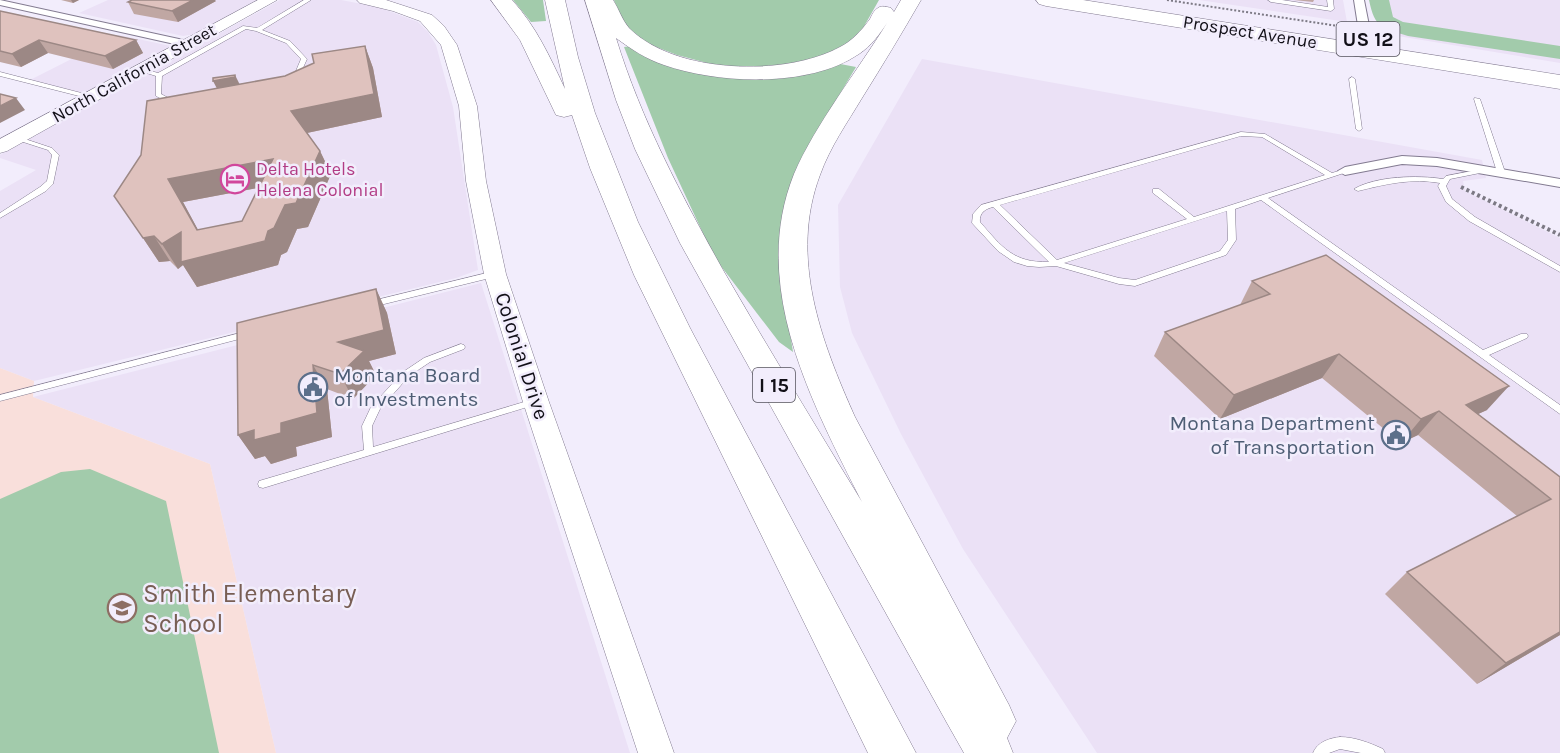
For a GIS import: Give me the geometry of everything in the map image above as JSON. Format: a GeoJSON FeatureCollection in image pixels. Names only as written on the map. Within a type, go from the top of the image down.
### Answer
{"type":"FeatureCollection","features":[{"type":"Feature","properties":{"kind":"highway"},"geometry":{"type":"LineString","coordinates":[[501,0],[537,49],[565,113],[592,140]]}},
{"type":"Feature","properties":{"kind":"highway"},"geometry":{"type":"LineString","coordinates":[[555,0],[569,64],[592,140],[616,201],[668,315],[893,753]]}},
{"type":"Feature","properties":{"kind":"highway","name":"I 15"},"geometry":{"type":"LineString","coordinates":[[595,0],[626,98],[680,216],[803,436],[990,753]]}},
{"type":"Feature","properties":{"kind":"highway"},"geometry":{"type":"LineString","coordinates":[[603,0],[620,30],[645,48],[693,65],[753,73],[801,68],[841,56],[869,35],[891,0]]}},
{"type":"Feature","properties":{"kind":"highway"},"geometry":{"type":"LineString","coordinates":[[911,0],[825,138],[807,175],[794,224],[794,281],[804,328],[829,397],[970,673],[1007,753]]}},
{"type":"Feature","properties":{"kind":"highway","name":"Prospect Avenue"},"geometry":{"type":"LineString","coordinates":[[1046,0],[1367,45],[1560,69]]}},
{"type":"Feature","properties":{"kind":"highway","name":"Prospect Avenue"},"geometry":{"type":"LineString","coordinates":[[1113,0],[1171,5],[1560,82]]}},
{"type":"Feature","properties":{"kind":"highway"},"geometry":{"type":"LineString","coordinates":[[1130,0],[1171,5]]}},
{"type":"Feature","properties":{"kind":"main road","name":"North California Street"},"geometry":{"type":"LineString","coordinates":[[0,147],[269,0]]}},
{"type":"Feature","properties":{"kind":"main road","name":"Colonial Drive"},"geometry":{"type":"LineString","coordinates":[[364,0],[396,7],[426,18],[438,29],[449,45],[468,106],[476,181],[495,274],[536,402],[656,753]]}},
{"type":"Feature","properties":{"kind":"street"},"geometry":{"type":"LineString","coordinates":[[1359,0],[1367,45]]}},
{"type":"Feature","properties":{"kind":"street"},"geometry":{"type":"LineString","coordinates":[[0,2],[188,44]]}},
{"type":"Feature","properties":{"kind":"street"},"geometry":{"type":"LineString","coordinates":[[1345,171],[1402,160],[1437,162],[1560,183]]}},
{"type":"Feature","properties":{"kind":"lane"},"geometry":{"type":"LineString","coordinates":[[258,30],[308,0]]}},
{"type":"Feature","properties":{"kind":"lane"},"geometry":{"type":"LineString","coordinates":[[1271,0],[1330,9],[1330,0]]}},
{"type":"Feature","properties":{"kind":"lane"},"geometry":{"type":"LineString","coordinates":[[140,70],[159,75],[245,27],[288,42],[304,59],[298,77],[292,82]]}},
{"type":"Feature","properties":{"kind":"lane"},"geometry":{"type":"LineString","coordinates":[[0,74],[91,97]]}},
{"type":"Feature","properties":{"kind":"lane"},"geometry":{"type":"LineString","coordinates":[[159,75],[158,95],[180,106]]}},
{"type":"Feature","properties":{"kind":"lane"},"geometry":{"type":"LineString","coordinates":[[1353,79],[1359,129]]}},
{"type":"Feature","properties":{"kind":"lane"},"geometry":{"type":"LineString","coordinates":[[1477,99],[1495,171],[1448,177],[1442,186],[1449,200],[1472,219],[1560,269]]}},
{"type":"Feature","properties":{"kind":"lane"},"geometry":{"type":"LineString","coordinates":[[1330,176],[1263,135],[1241,134],[984,207],[975,218],[976,223],[1009,258],[1022,264],[1037,266],[1055,263],[1192,219],[1330,176],[1345,171]]}},
{"type":"Feature","properties":{"kind":"lane"},"geometry":{"type":"LineString","coordinates":[[0,216],[43,189],[50,182],[56,155],[50,149],[16,138]]}},
{"type":"Feature","properties":{"kind":"lane"},"geometry":{"type":"LineString","coordinates":[[1358,189],[1405,178],[1427,178],[1445,182]]}},
{"type":"Feature","properties":{"kind":"lane"},"geometry":{"type":"LineString","coordinates":[[1156,191],[1192,219]]}},
{"type":"Feature","properties":{"kind":"lane"},"geometry":{"type":"LineString","coordinates":[[1262,197],[1560,410]]}},
{"type":"Feature","properties":{"kind":"lane"},"geometry":{"type":"LineString","coordinates":[[995,204],[1055,263],[1119,281],[1135,283],[1223,254],[1232,240],[1231,207]]}},
{"type":"Feature","properties":{"kind":"lane"},"geometry":{"type":"LineString","coordinates":[[365,306],[495,274]]}},
{"type":"Feature","properties":{"kind":"lane"},"geometry":{"type":"LineString","coordinates":[[0,398],[261,331]]}},
{"type":"Feature","properties":{"kind":"lane"},"geometry":{"type":"LineString","coordinates":[[1482,354],[1524,336]]}},
{"type":"Feature","properties":{"kind":"lane"},"geometry":{"type":"LineString","coordinates":[[369,452],[367,426],[376,406],[406,374],[420,365],[461,347]]}},
{"type":"Feature","properties":{"kind":"lane"},"geometry":{"type":"LineString","coordinates":[[263,484],[536,402]]}},
{"type":"Feature","properties":{"kind":"lane"},"geometry":{"type":"LineString","coordinates":[[1319,753],[1326,745],[1342,741],[1379,753]]}},
{"type":"Feature","properties":{"kind":"path"},"geometry":{"type":"LineString","coordinates":[[1171,5],[1338,26]]}},
{"type":"Feature","properties":{"kind":"path"},"geometry":{"type":"LineString","coordinates":[[1445,182],[1467,189],[1560,235]]}},
{"type":"Feature","properties":{"kind":"shaded area"},"geometry":{"type":"Polygon","coordinates":[[[108,0],[256,0],[195,34],[183,36],[79,13],[108,0]]]}},
{"type":"Feature","properties":{"kind":"shaded area"},"geometry":{"type":"Polygon","coordinates":[[[280,0],[341,0],[378,7],[418,22],[428,32],[436,45],[453,107],[478,270],[456,278],[34,381],[0,368],[0,191],[36,170],[0,158],[0,155],[280,0]]]}},
{"type":"Feature","properties":{"kind":"shaded area"},"geometry":{"type":"Polygon","coordinates":[[[1199,0],[1343,0],[1347,22],[1199,0]]]}},
{"type":"Feature","properties":{"kind":"shaded area"},"geometry":{"type":"Polygon","coordinates":[[[1372,0],[1560,0],[1560,63],[1398,36],[1379,25],[1372,0]]]}},
{"type":"Feature","properties":{"kind":"shaded area"},"geometry":{"type":"Polygon","coordinates":[[[119,35],[171,46],[82,94],[28,81],[119,35]]]}},
{"type":"Feature","properties":{"kind":"shaded area"},"geometry":{"type":"Polygon","coordinates":[[[922,59],[1482,160],[1486,178],[1463,181],[1465,191],[1560,238],[1560,753],[1097,753],[963,549],[901,434],[852,333],[840,287],[838,205],[922,59]]]}},
{"type":"Feature","properties":{"kind":"shaded area"},"geometry":{"type":"Polygon","coordinates":[[[481,283],[630,753],[276,753],[210,464],[33,397],[481,283]]]}},
{"type":"Feature","properties":{"kind":"shaded area","name":"Smith Elementary School"},"geometry":{"type":"Polygon","coordinates":[[[0,368],[34,381],[33,397],[210,464],[276,753],[0,753],[0,368]]]}},
{"type":"Feature","properties":{"kind":"green space"},"geometry":{"type":"Polygon","coordinates":[[[513,0],[543,0],[546,21],[531,22],[513,0]]]}},
{"type":"Feature","properties":{"kind":"green space"},"geometry":{"type":"Polygon","coordinates":[[[614,0],[879,0],[862,30],[836,53],[776,69],[715,65],[677,55],[646,43],[621,21],[614,0]]]}},
{"type":"Feature","properties":{"kind":"green space"},"geometry":{"type":"Polygon","coordinates":[[[1369,0],[1389,0],[1393,17],[1403,22],[1560,46],[1560,59],[1408,36],[1381,26],[1374,17],[1369,0]]]}},
{"type":"Feature","properties":{"kind":"green space"},"geometry":{"type":"Polygon","coordinates":[[[631,46],[707,72],[835,63],[856,67],[825,119],[788,320],[793,352],[779,342],[714,257],[668,158],[624,47],[631,46]]]}},
{"type":"Feature","properties":{"kind":"green space","name":"Smith Elementary School"},"geometry":{"type":"Polygon","coordinates":[[[90,469],[166,501],[219,753],[0,753],[0,499],[61,472],[90,469]]]}},
{"type":"Feature","properties":{"kind":"building"},"geometry":{"type":"Polygon","coordinates":[[[132,0],[193,0],[172,11],[128,2],[132,0]]]}},
{"type":"Feature","properties":{"kind":"building"},"geometry":{"type":"Polygon","coordinates":[[[0,11],[136,40],[105,56],[39,40],[12,54],[0,51],[0,11]]]}},
{"type":"Feature","properties":{"kind":"building"},"geometry":{"type":"Polygon","coordinates":[[[365,46],[374,94],[291,111],[320,151],[296,203],[285,205],[274,228],[268,231],[265,241],[181,262],[181,232],[162,244],[154,236],[143,238],[114,196],[141,155],[147,101],[285,76],[314,63],[312,54],[365,46]],[[273,159],[168,179],[197,230],[242,221],[273,159]]]}},
{"type":"Feature","properties":{"kind":"building"},"geometry":{"type":"Polygon","coordinates":[[[235,75],[235,77],[213,81],[213,78],[235,75]]]}},
{"type":"Feature","properties":{"kind":"building"},"geometry":{"type":"Polygon","coordinates":[[[0,94],[16,98],[0,106],[0,94]]]}},
{"type":"Feature","properties":{"kind":"building"},"geometry":{"type":"Polygon","coordinates":[[[1326,255],[1509,386],[1466,405],[1560,477],[1560,632],[1506,663],[1407,572],[1551,499],[1439,411],[1421,419],[1339,354],[1234,395],[1165,332],[1270,294],[1252,281],[1326,255]]]}},
{"type":"Feature","properties":{"kind":"building"},"geometry":{"type":"Polygon","coordinates":[[[376,289],[384,330],[338,342],[364,351],[340,374],[313,365],[317,413],[281,423],[281,433],[254,440],[254,430],[238,435],[237,323],[376,289]]]}},
{"type":"Feature","properties":{"kind":"place","name":"Delta Hotels Helena Colonial"},"geometry":{"type":"Point","coordinates":[235,179]}},
{"type":"Feature","properties":{"kind":"place","name":"Montana Board of Investments"},"geometry":{"type":"Point","coordinates":[313,387]}},
{"type":"Feature","properties":{"kind":"place","name":"Montana Department of Transportation"},"geometry":{"type":"Point","coordinates":[1396,435]}},
{"type":"Feature","properties":{"kind":"place","name":"Smith Elementary School"},"geometry":{"type":"Point","coordinates":[122,608]}}]}
